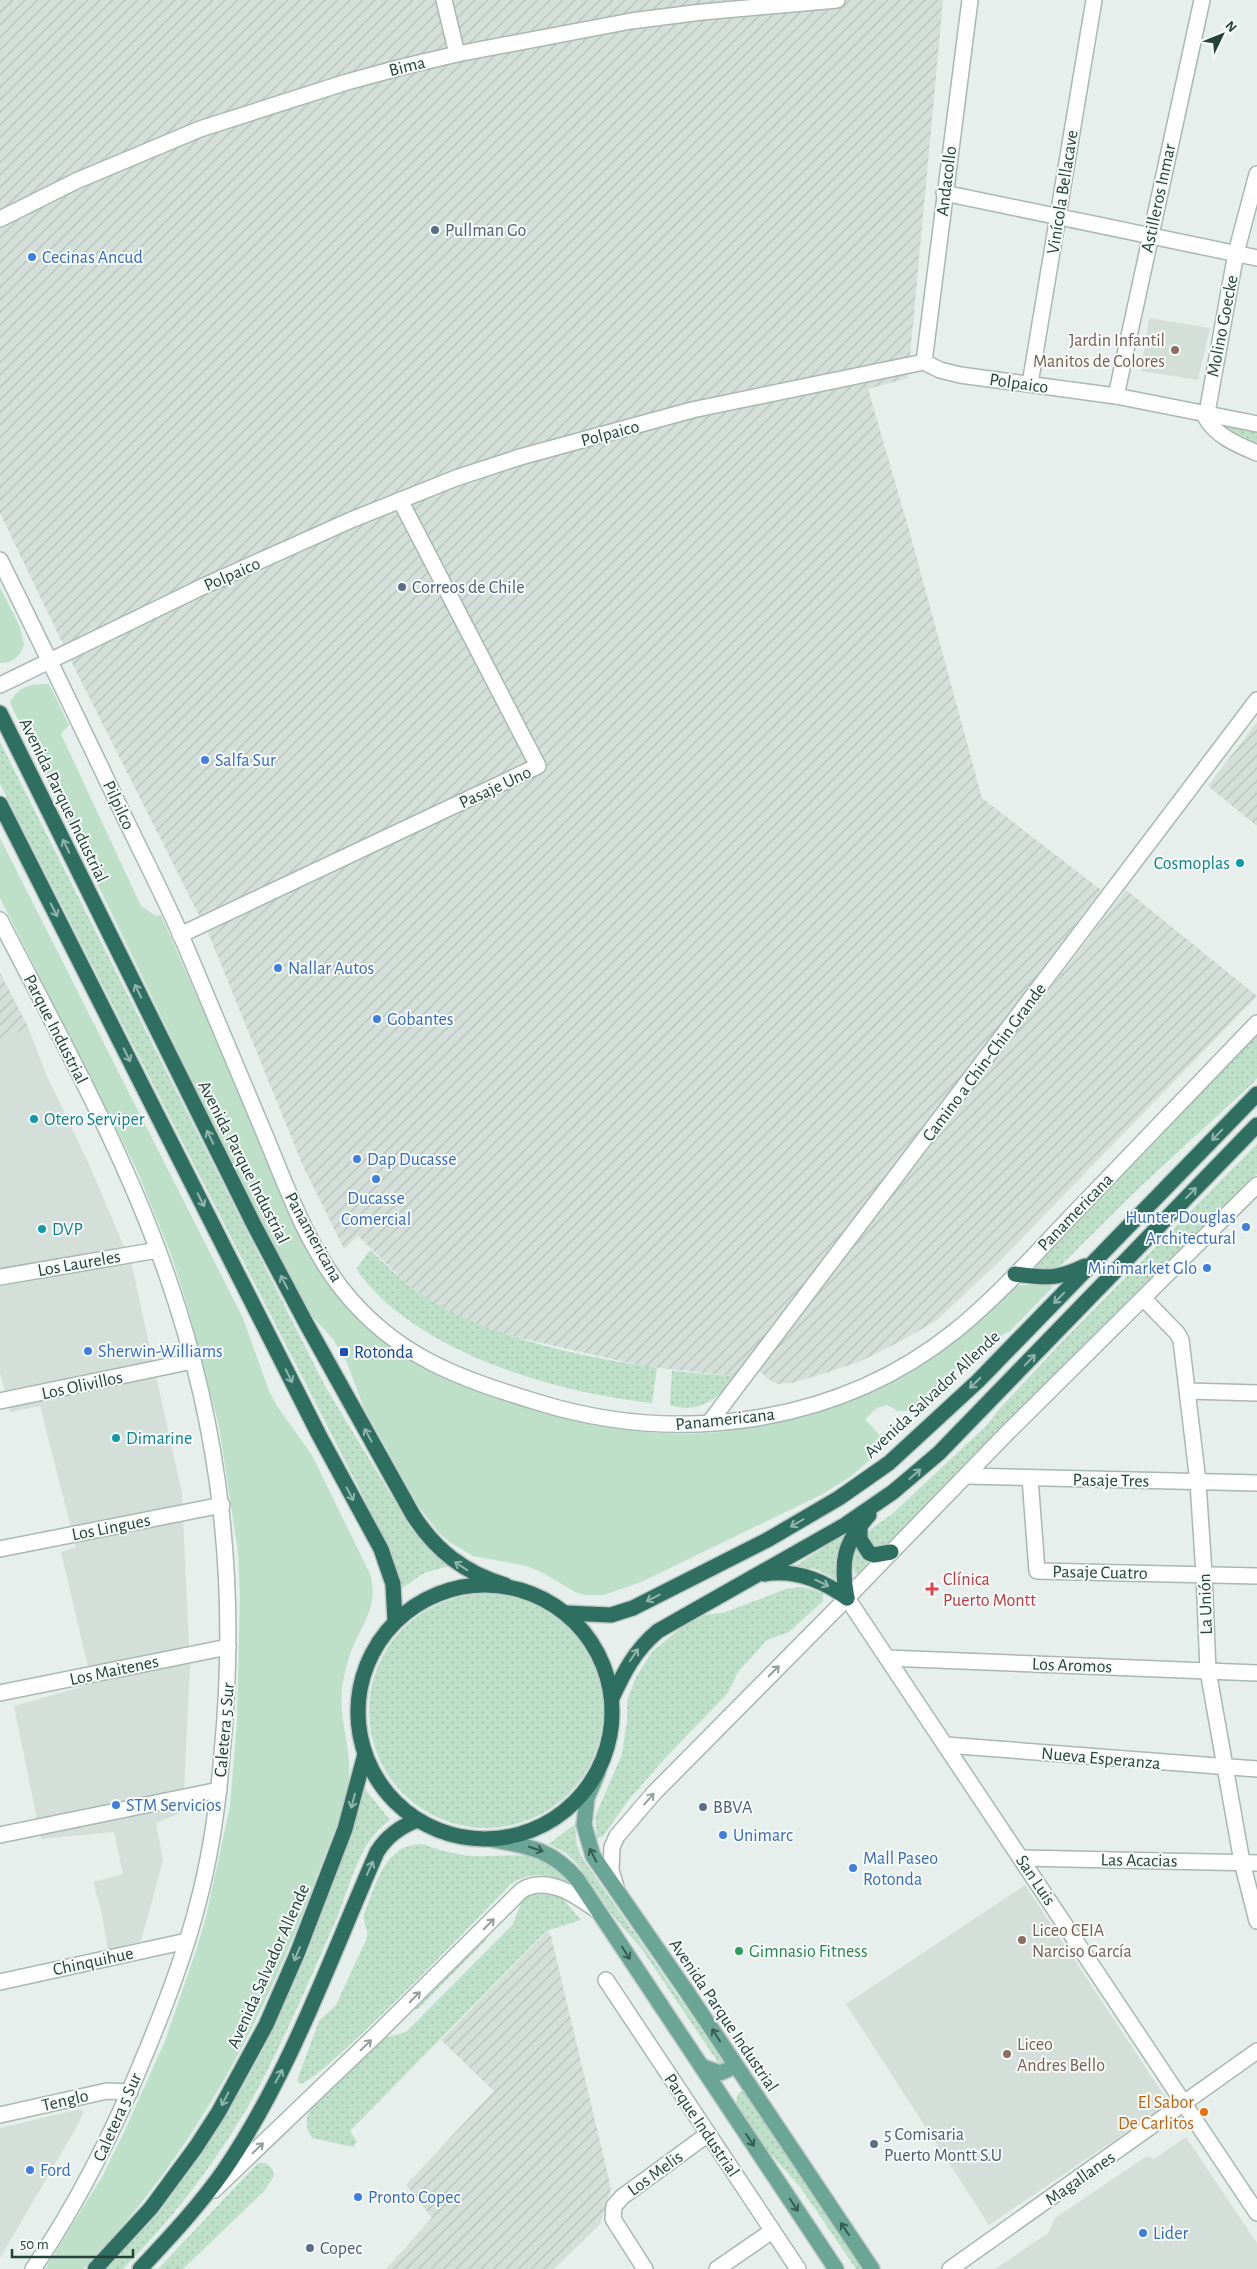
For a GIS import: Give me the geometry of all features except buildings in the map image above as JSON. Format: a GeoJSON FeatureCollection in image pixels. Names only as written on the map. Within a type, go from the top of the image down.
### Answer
{"type":"FeatureCollection","features":[{"type":"Feature","properties":{"kind":"highway","name":"Avenida Parque Industrial"},"geometry":{"type":"LineString","coordinates":[[0,713],[254,1225],[307,1325],[413,1515],[431,1541],[455,1562],[471,1572],[540,1597],[566,1613],[583,1630],[597,1651],[607,1674],[612,1698]]}},
{"type":"Feature","properties":{"kind":"highway"},"geometry":{"type":"LineString","coordinates":[[0,804],[319,1435],[381,1549],[393,1584],[395,1621]]}},
{"type":"Feature","properties":{"kind":"highway","name":"Avenida Salvador Allende"},"geometry":{"type":"LineString","coordinates":[[566,1613],[611,1615],[627,1610],[769,1539],[845,1494],[889,1463],[978,1381],[1257,1094]]}},
{"type":"Feature","properties":{"kind":"highway"},"geometry":{"type":"LineString","coordinates":[[847,1598],[844,1556],[852,1537],[860,1525],[893,1492],[947,1445],[1257,1126]]}},
{"type":"Feature","properties":{"kind":"highway"},"geometry":{"type":"LineString","coordinates":[[1015,1274],[1048,1278],[1060,1277],[1093,1263]]}},
{"type":"Feature","properties":{"kind":"highway"},"geometry":{"type":"LineString","coordinates":[[506,1585],[485,1584],[446,1590],[410,1608],[395,1621],[376,1646],[368,1660],[360,1683],[359,1731],[365,1754],[378,1780],[396,1802],[418,1820],[440,1831],[464,1837],[489,1839],[522,1835],[552,1822],[563,1814],[583,1795],[598,1772],[607,1749],[612,1724],[612,1698],[631,1660],[646,1641],[672,1622],[760,1575],[845,1525],[893,1492]]}},
{"type":"Feature","properties":{"kind":"highway"},"geometry":{"type":"LineString","coordinates":[[860,1525],[860,1539],[869,1553],[874,1555],[891,1552]]}},
{"type":"Feature","properties":{"kind":"highway"},"geometry":{"type":"LineString","coordinates":[[760,1575],[782,1572],[805,1576],[837,1591],[847,1598]]}},
{"type":"Feature","properties":{"kind":"highway","name":"Avenida Salvador Allende"},"geometry":{"type":"LineString","coordinates":[[95,2269],[151,2208],[196,2147],[218,2113],[266,2025],[297,1954],[346,1829],[365,1754]]}},
{"type":"Feature","properties":{"kind":"highway"},"geometry":{"type":"LineString","coordinates":[[140,2269],[198,2206],[239,2147],[284,2069],[381,1845],[405,1824],[418,1820]]}},
{"type":"Feature","properties":{"kind":"main road","name":"Avenida Parque Industrial"},"geometry":{"type":"LineString","coordinates":[[598,1772],[587,1798],[584,1825],[593,1856],[619,1896],[665,1959],[872,2269]]}},
{"type":"Feature","properties":{"kind":"main road"},"geometry":{"type":"LineString","coordinates":[[489,1839],[536,1848],[558,1859],[577,1879],[836,2269]]}},
{"type":"Feature","properties":{"kind":"main road"},"geometry":{"type":"LineString","coordinates":[[701,2066],[720,2073],[736,2066]]}},
{"type":"Feature","properties":{"kind":"main road"},"geometry":{"type":"LineString","coordinates":[[724,2099],[747,2084]]}},
{"type":"Feature","properties":{"kind":"street"},"geometry":{"type":"LineString","coordinates":[[444,0],[457,54]]}},
{"type":"Feature","properties":{"kind":"street","name":"Bima"},"geometry":{"type":"LineString","coordinates":[[0,219],[76,182],[200,129],[347,82],[457,54],[631,21],[702,12],[837,0]]}},
{"type":"Feature","properties":{"kind":"street","name":"Andacollo"},"geometry":{"type":"LineString","coordinates":[[924,362],[970,0]]}},
{"type":"Feature","properties":{"kind":"street","name":"Vinícola Bellacave"},"geometry":{"type":"LineString","coordinates":[[1030,384],[1094,0]]}},
{"type":"Feature","properties":{"kind":"street","name":"Astilleros Inmar"},"geometry":{"type":"LineString","coordinates":[[1116,396],[1202,0]]}},
{"type":"Feature","properties":{"kind":"street","name":"Molino Goecke"},"geometry":{"type":"LineString","coordinates":[[1206,413],[1236,253],[1257,174]]}},
{"type":"Feature","properties":{"kind":"street"},"geometry":{"type":"LineString","coordinates":[[944,193],[1257,258]]}},
{"type":"Feature","properties":{"kind":"street","name":"Polpaico"},"geometry":{"type":"LineString","coordinates":[[0,685],[206,585],[400,500],[485,468],[692,410],[924,362],[940,370],[960,375],[1116,396],[1257,424]]}},
{"type":"Feature","properties":{"kind":"street"},"geometry":{"type":"LineString","coordinates":[[1206,413],[1206,418],[1211,427],[1240,446],[1257,453]]}},
{"type":"Feature","properties":{"kind":"street","name":"Pasaje Uno"},"geometry":{"type":"LineString","coordinates":[[180,935],[538,766],[400,500]]}},
{"type":"Feature","properties":{"kind":"street","name":"Pilpilco"},"geometry":{"type":"LineString","coordinates":[[0,560],[180,935],[230,1053]]}},
{"type":"Feature","properties":{"kind":"street","name":"Camino a Chin-Chin Grande"},"geometry":{"type":"LineString","coordinates":[[709,1423],[1257,700]]}},
{"type":"Feature","properties":{"kind":"street","name":"Parque Industrial"},"geometry":{"type":"LineString","coordinates":[[0,920],[130,1178],[158,1250]]}},
{"type":"Feature","properties":{"kind":"street","name":"Panamericana"},"geometry":{"type":"LineString","coordinates":[[230,1053],[288,1192],[316,1250],[343,1290],[386,1333],[421,1359],[446,1371],[548,1406],[617,1420],[672,1425],[752,1419],[797,1410],[842,1396],[886,1376],[928,1351],[954,1332],[1015,1274],[1257,1023]]}},
{"type":"Feature","properties":{"kind":"street"},"geometry":{"type":"LineString","coordinates":[[619,1896],[611,1870],[612,1847],[617,1836],[654,1793],[1007,1433],[1143,1298],[1254,1195]]}},
{"type":"Feature","properties":{"kind":"street","name":"Los Laureles"},"geometry":{"type":"LineString","coordinates":[[0,1277],[158,1250]]}},
{"type":"Feature","properties":{"kind":"street","name":"Caletera 5 Sur"},"geometry":{"type":"LineString","coordinates":[[34,2269],[87,2183],[112,2135],[163,2008],[186,1941],[206,1871],[219,1790],[228,1696],[228,1576],[222,1505],[206,1413],[193,1361],[178,1307],[158,1250]]}},
{"type":"Feature","properties":{"kind":"street","name":"La Unión"},"geometry":{"type":"LineString","coordinates":[[1143,1298],[1177,1333],[1181,1340],[1198,1482],[1208,1671],[1225,1768],[1250,1863],[1257,1921]]}},
{"type":"Feature","properties":{"kind":"street","name":"Los Olivillos"},"geometry":{"type":"LineString","coordinates":[[0,1402],[193,1361]]}},
{"type":"Feature","properties":{"kind":"street"},"geometry":{"type":"LineString","coordinates":[[1188,1390],[1257,1392]]}},
{"type":"Feature","properties":{"kind":"street","name":"Pasaje Tres"},"geometry":{"type":"LineString","coordinates":[[966,1476],[1257,1483]]}},
{"type":"Feature","properties":{"kind":"street","name":"Pasaje Cuatro"},"geometry":{"type":"LineString","coordinates":[[1030,1478],[1036,1570],[1257,1576]]}},
{"type":"Feature","properties":{"kind":"street","name":"Los Lingues"},"geometry":{"type":"LineString","coordinates":[[0,1549],[222,1505]]}},
{"type":"Feature","properties":{"kind":"street","name":"San Luis"},"geometry":{"type":"LineString","coordinates":[[847,1598],[1257,2213]]}},
{"type":"Feature","properties":{"kind":"street","name":"Los Maitenes"},"geometry":{"type":"LineString","coordinates":[[0,1693],[228,1647]]}},
{"type":"Feature","properties":{"kind":"street","name":"Los Aromos"},"geometry":{"type":"LineString","coordinates":[[887,1658],[1257,1673]]}},
{"type":"Feature","properties":{"kind":"street","name":"Nueva Esperanza"},"geometry":{"type":"LineString","coordinates":[[946,1745],[1257,1769]]}},
{"type":"Feature","properties":{"kind":"street"},"geometry":{"type":"LineString","coordinates":[[0,1835],[219,1790]]}},
{"type":"Feature","properties":{"kind":"street","name":"Las Acacias"},"geometry":{"type":"LineString","coordinates":[[1021,1858],[1250,1863]]}},
{"type":"Feature","properties":{"kind":"street"},"geometry":{"type":"LineString","coordinates":[[198,2206],[374,2037],[522,1890],[530,1885],[550,1885],[570,1893],[600,1912]]}},
{"type":"Feature","properties":{"kind":"street","name":"Chinquihue"},"geometry":{"type":"LineString","coordinates":[[0,1982],[186,1941]]}},
{"type":"Feature","properties":{"kind":"street","name":"Parque Industrial"},"geometry":{"type":"LineString","coordinates":[[606,1980],[798,2269]]}},
{"type":"Feature","properties":{"kind":"street","name":"Magallanes"},"geometry":{"type":"LineString","coordinates":[[950,2269],[1257,2050]]}},
{"type":"Feature","properties":{"kind":"street","name":"Tenglo"},"geometry":{"type":"LineString","coordinates":[[0,2115],[107,2091],[130,2092]]}},
{"type":"Feature","properties":{"kind":"street","name":"Los Melis"},"geometry":{"type":"LineString","coordinates":[[645,2269],[613,2219],[614,2206],[618,2200],[708,2134]]}},
{"type":"Feature","properties":{"kind":"street"},"geometry":{"type":"LineString","coordinates":[[716,2269],[772,2231]]}},
{"type":"Feature","properties":{"kind":"shaded area"},"geometry":{"type":"Polygon","coordinates":[[[0,0],[943,0],[908,378],[868,389],[909,530],[982,798],[1101,890],[742,1369],[730,1376],[643,1366],[507,1335],[469,1322],[424,1297],[408,1285],[358,1236],[344,1249],[303,1166],[209,935],[71,661],[0,513],[0,0]]]}},
{"type":"Feature","properties":{"kind":"shaded area","name":"Jardin Infantil Manitos de Colores"},"geometry":{"type":"Polygon","coordinates":[[[1149,318],[1210,328],[1198,380],[1141,371],[1149,318]]]}},
{"type":"Feature","properties":{"kind":"shaded area"},"geometry":{"type":"Polygon","coordinates":[[[1257,722],[1257,826],[1208,786],[1257,722]]]}},
{"type":"Feature","properties":{"kind":"shaded area"},"geometry":{"type":"Polygon","coordinates":[[[1126,890],[1257,996],[1000,1261],[937,1320],[861,1361],[792,1383],[777,1384],[768,1379],[757,1369],[1126,890]]]}},
{"type":"Feature","properties":{"kind":"shaded area"},"geometry":{"type":"Polygon","coordinates":[[[0,973],[28,1027],[46,1074],[92,1171],[132,1266],[182,1494],[190,1667],[183,1812],[156,1823],[163,1861],[141,1941],[108,1950],[101,1910],[93,1882],[123,1874],[114,1832],[41,1839],[14,1706],[92,1684],[61,1552],[76,1547],[40,1406],[10,1412],[0,1372],[0,973]]]}},
{"type":"Feature","properties":{"kind":"shaded area"},"geometry":{"type":"Polygon","coordinates":[[[0,973],[28,1027],[0,1041],[0,973]]]}},
{"type":"Feature","properties":{"kind":"shaded area","name":"Liceo Andres Bello"},"geometry":{"type":"Polygon","coordinates":[[[1025,1885],[1169,2103],[989,2225],[846,2004],[1025,1885]]]}},
{"type":"Feature","properties":{"kind":"shaded area"},"geometry":{"type":"Polygon","coordinates":[[[547,1931],[551,1936],[611,2188],[600,2224],[554,2269],[386,2269],[432,2218],[406,2185],[494,2091],[441,2040],[547,1931]]]}},
{"type":"Feature","properties":{"kind":"shaded area"},"geometry":{"type":"Polygon","coordinates":[[[80,2109],[84,2112],[76,2128],[0,2258],[0,2128],[80,2109]]]}},
{"type":"Feature","properties":{"kind":"shaded area"},"geometry":{"type":"Polygon","coordinates":[[[1186,2137],[1257,2243],[1257,2269],[995,2269],[1048,2233],[1055,2218],[1147,2156],[1154,2159],[1186,2137]]]}},
{"type":"Feature","properties":{"kind":"green space"},"geometry":{"type":"Polygon","coordinates":[[[1218,423],[1257,430],[1257,448],[1245,443],[1218,423]]]}},
{"type":"Feature","properties":{"kind":"green space"},"geometry":{"type":"Polygon","coordinates":[[[0,587],[20,627],[24,645],[15,658],[8,662],[0,663],[0,587]]]}},
{"type":"Feature","properties":{"kind":"green space"},"geometry":{"type":"Polygon","coordinates":[[[37,684],[49,684],[69,725],[61,734],[141,906],[156,916],[161,915],[240,1095],[287,1209],[308,1252],[333,1291],[352,1312],[371,1331],[413,1360],[485,1393],[562,1417],[614,1428],[640,1431],[693,1434],[720,1432],[755,1426],[835,1406],[878,1389],[906,1375],[936,1356],[977,1322],[1015,1285],[1051,1285],[1052,1288],[1010,1331],[976,1350],[911,1411],[898,1411],[887,1405],[877,1408],[865,1419],[881,1437],[870,1460],[850,1477],[821,1495],[641,1582],[604,1595],[585,1595],[575,1592],[527,1566],[473,1556],[451,1543],[439,1533],[419,1507],[364,1408],[347,1363],[333,1339],[308,1312],[236,1171],[10,703],[21,689],[37,684]]]}},
{"type":"Feature","properties":{"kind":"green space"},"geometry":{"type":"Polygon","coordinates":[[[0,742],[325,1386],[412,1530],[436,1556],[449,1566],[424,1573],[401,1589],[365,1500],[0,784],[0,742]]]}},
{"type":"Feature","properties":{"kind":"green space"},"geometry":{"type":"Polygon","coordinates":[[[0,838],[243,1318],[269,1391],[277,1406],[312,1455],[370,1574],[373,1592],[370,1608],[349,1658],[342,1689],[342,1713],[349,1761],[348,1785],[343,1808],[272,1987],[220,2087],[190,2135],[157,2182],[122,2226],[83,2269],[45,2269],[103,2175],[165,2041],[206,1917],[230,1806],[237,1720],[240,1596],[238,1552],[219,1426],[188,1308],[172,1257],[136,1168],[0,898],[0,838]]]}},
{"type":"Feature","properties":{"kind":"green space"},"geometry":{"type":"Polygon","coordinates":[[[1257,1035],[1257,1078],[1254,1082],[1140,1187],[1060,1266],[1056,1268],[1037,1268],[1037,1262],[1257,1035]]]}},
{"type":"Feature","properties":{"kind":"green space"},"geometry":{"type":"Polygon","coordinates":[[[1257,1144],[1257,1174],[884,1548],[879,1550],[866,1544],[867,1534],[871,1529],[892,1514],[986,1426],[1001,1407],[1061,1343],[1257,1144]]]}},
{"type":"Feature","properties":{"kind":"green space"},"geometry":{"type":"Polygon","coordinates":[[[370,1250],[425,1297],[477,1324],[507,1335],[568,1352],[657,1368],[652,1403],[574,1390],[533,1379],[453,1347],[416,1326],[385,1301],[359,1273],[357,1268],[370,1250]]]}},
{"type":"Feature","properties":{"kind":"green space"},"geometry":{"type":"Polygon","coordinates":[[[740,1368],[742,1369],[720,1394],[703,1405],[682,1408],[670,1405],[672,1371],[730,1376],[740,1368]]]}},
{"type":"Feature","properties":{"kind":"green space"},"geometry":{"type":"Polygon","coordinates":[[[852,1529],[841,1548],[839,1566],[841,1582],[816,1569],[795,1566],[852,1529]]]}},
{"type":"Feature","properties":{"kind":"green space"},"geometry":{"type":"Polygon","coordinates":[[[858,1546],[863,1557],[871,1561],[860,1573],[855,1574],[852,1557],[858,1546]]]}},
{"type":"Feature","properties":{"kind":"green space"},"geometry":{"type":"Polygon","coordinates":[[[802,1587],[823,1593],[823,1601],[789,1632],[767,1640],[738,1672],[727,1694],[630,1798],[603,1836],[597,1838],[595,1817],[622,1754],[627,1720],[627,1701],[636,1677],[652,1652],[688,1622],[701,1615],[723,1613],[789,1588],[802,1587]]]}},
{"type":"Feature","properties":{"kind":"green space"},"geometry":{"type":"Polygon","coordinates":[[[475,1594],[497,1594],[531,1603],[551,1613],[569,1628],[584,1646],[594,1666],[601,1688],[603,1711],[601,1734],[594,1756],[584,1776],[569,1794],[551,1809],[520,1823],[497,1828],[475,1828],[452,1823],[421,1809],[395,1785],[388,1776],[374,1745],[369,1722],[369,1700],[374,1677],[388,1646],[412,1620],[421,1613],[452,1599],[475,1594]]]}},
{"type":"Feature","properties":{"kind":"green space"},"geometry":{"type":"Polygon","coordinates":[[[365,1789],[390,1820],[379,1829],[363,1851],[337,1918],[303,1996],[252,2100],[220,2152],[184,2201],[123,2269],[107,2269],[157,2215],[202,2153],[245,2083],[267,2042],[306,1956],[354,1827],[365,1789]]]}},
{"type":"Feature","properties":{"kind":"green space"},"geometry":{"type":"Polygon","coordinates":[[[575,1824],[577,1846],[583,1859],[725,2064],[721,2067],[641,1948],[616,1920],[578,1865],[566,1853],[549,1844],[575,1824]]]}},
{"type":"Feature","properties":{"kind":"green space"},"geometry":{"type":"Polygon","coordinates":[[[423,1844],[448,1852],[467,1855],[515,1855],[538,1858],[559,1872],[571,1885],[556,1878],[542,1875],[534,1875],[512,1883],[369,2026],[314,2076],[300,2084],[297,2081],[319,2021],[336,2005],[367,1938],[364,1914],[378,1878],[391,1858],[399,1851],[410,1846],[423,1844]]]}},
{"type":"Feature","properties":{"kind":"green space"},"geometry":{"type":"Polygon","coordinates":[[[546,1892],[562,1898],[581,1920],[546,1931],[350,2131],[357,2142],[353,2147],[312,2138],[307,2121],[314,2105],[381,2039],[406,2032],[513,1924],[522,1900],[528,1895],[546,1892]]]}},
{"type":"Feature","properties":{"kind":"green space"},"geometry":{"type":"Polygon","coordinates":[[[485,1934],[487,1936],[486,1940],[418,2009],[412,2010],[485,1934]]]}},
{"type":"Feature","properties":{"kind":"green space"},"geometry":{"type":"Polygon","coordinates":[[[742,2091],[863,2269],[856,2269],[800,2187],[766,2149],[736,2102],[738,2094],[742,2091]]]}},
{"type":"Feature","properties":{"kind":"green space"},"geometry":{"type":"Polygon","coordinates":[[[258,2163],[266,2163],[272,2169],[274,2176],[264,2191],[183,2269],[158,2269],[258,2163]]]}},
{"type":"Feature","properties":{"kind":"place","name":"Pullman Go"},"geometry":{"type":"Point","coordinates":[435,230]}},
{"type":"Feature","properties":{"kind":"place","name":"Cecinas Ancud"},"geometry":{"type":"Point","coordinates":[32,257]}},
{"type":"Feature","properties":{"kind":"place","name":"Jardin Infantil Manitos de Colores"},"geometry":{"type":"Point","coordinates":[1175,350]}},
{"type":"Feature","properties":{"kind":"place","name":"Correos de Chile"},"geometry":{"type":"Point","coordinates":[402,587]}},
{"type":"Feature","properties":{"kind":"place","name":"Salfa Sur"},"geometry":{"type":"Point","coordinates":[205,760]}},
{"type":"Feature","properties":{"kind":"place","name":"Cosmoplas"},"geometry":{"type":"Point","coordinates":[1240,863]}},
{"type":"Feature","properties":{"kind":"place","name":"Nallar Autos"},"geometry":{"type":"Point","coordinates":[278,968]}},
{"type":"Feature","properties":{"kind":"place","name":"Gobantes"},"geometry":{"type":"Point","coordinates":[377,1019]}},
{"type":"Feature","properties":{"kind":"place","name":"Otero Serviper"},"geometry":{"type":"Point","coordinates":[34,1119]}},
{"type":"Feature","properties":{"kind":"place","name":"Dap Ducasse"},"geometry":{"type":"Point","coordinates":[357,1159]}},
{"type":"Feature","properties":{"kind":"place","name":"Ducasse Comercial"},"geometry":{"type":"Point","coordinates":[376,1179]}},
{"type":"Feature","properties":{"kind":"place","name":"Hunter Douglas Architectural"},"geometry":{"type":"Point","coordinates":[1246,1227]}},
{"type":"Feature","properties":{"kind":"place","name":"DVP"},"geometry":{"type":"Point","coordinates":[42,1229]}},
{"type":"Feature","properties":{"kind":"place","name":"Minimarket Glo"},"geometry":{"type":"Point","coordinates":[1207,1268]}},
{"type":"Feature","properties":{"kind":"place","name":"Sherwin-Williams"},"geometry":{"type":"Point","coordinates":[88,1351]}},
{"type":"Feature","properties":{"kind":"place","name":"Rotonda"},"geometry":{"type":"Point","coordinates":[344,1352]}},
{"type":"Feature","properties":{"kind":"place","name":"Dimarine"},"geometry":{"type":"Point","coordinates":[116,1438]}},
{"type":"Feature","properties":{"kind":"place","name":"Clínica Puerto Montt"},"geometry":{"type":"Point","coordinates":[932,1589]}},
{"type":"Feature","properties":{"kind":"place","name":"STM Servicios"},"geometry":{"type":"Point","coordinates":[116,1805]}},
{"type":"Feature","properties":{"kind":"place","name":"BBVA"},"geometry":{"type":"Point","coordinates":[703,1807]}},
{"type":"Feature","properties":{"kind":"place","name":"Unimarc"},"geometry":{"type":"Point","coordinates":[723,1835]}},
{"type":"Feature","properties":{"kind":"place","name":"Mall Paseo Rotonda"},"geometry":{"type":"Point","coordinates":[853,1868]}},
{"type":"Feature","properties":{"kind":"place","name":"Liceo CEIA Narciso García"},"geometry":{"type":"Point","coordinates":[1022,1940]}},
{"type":"Feature","properties":{"kind":"place","name":"Gimnasio Fitness"},"geometry":{"type":"Point","coordinates":[739,1951]}},
{"type":"Feature","properties":{"kind":"place","name":"Liceo Andres Bello"},"geometry":{"type":"Point","coordinates":[1007,2054]}},
{"type":"Feature","properties":{"kind":"place","name":"El Sabor De Carlitos"},"geometry":{"type":"Point","coordinates":[1204,2112]}},
{"type":"Feature","properties":{"kind":"place","name":"5 Comisaria Puerto Montt S.U"},"geometry":{"type":"Point","coordinates":[874,2144]}},
{"type":"Feature","properties":{"kind":"place","name":"Ford"},"geometry":{"type":"Point","coordinates":[30,2170]}},
{"type":"Feature","properties":{"kind":"place","name":"Pronto Copec"},"geometry":{"type":"Point","coordinates":[358,2197]}},
{"type":"Feature","properties":{"kind":"place","name":"Lider"},"geometry":{"type":"Point","coordinates":[1143,2233]}},
{"type":"Feature","properties":{"kind":"place","name":"Copec"},"geometry":{"type":"Point","coordinates":[310,2248]}}]}
